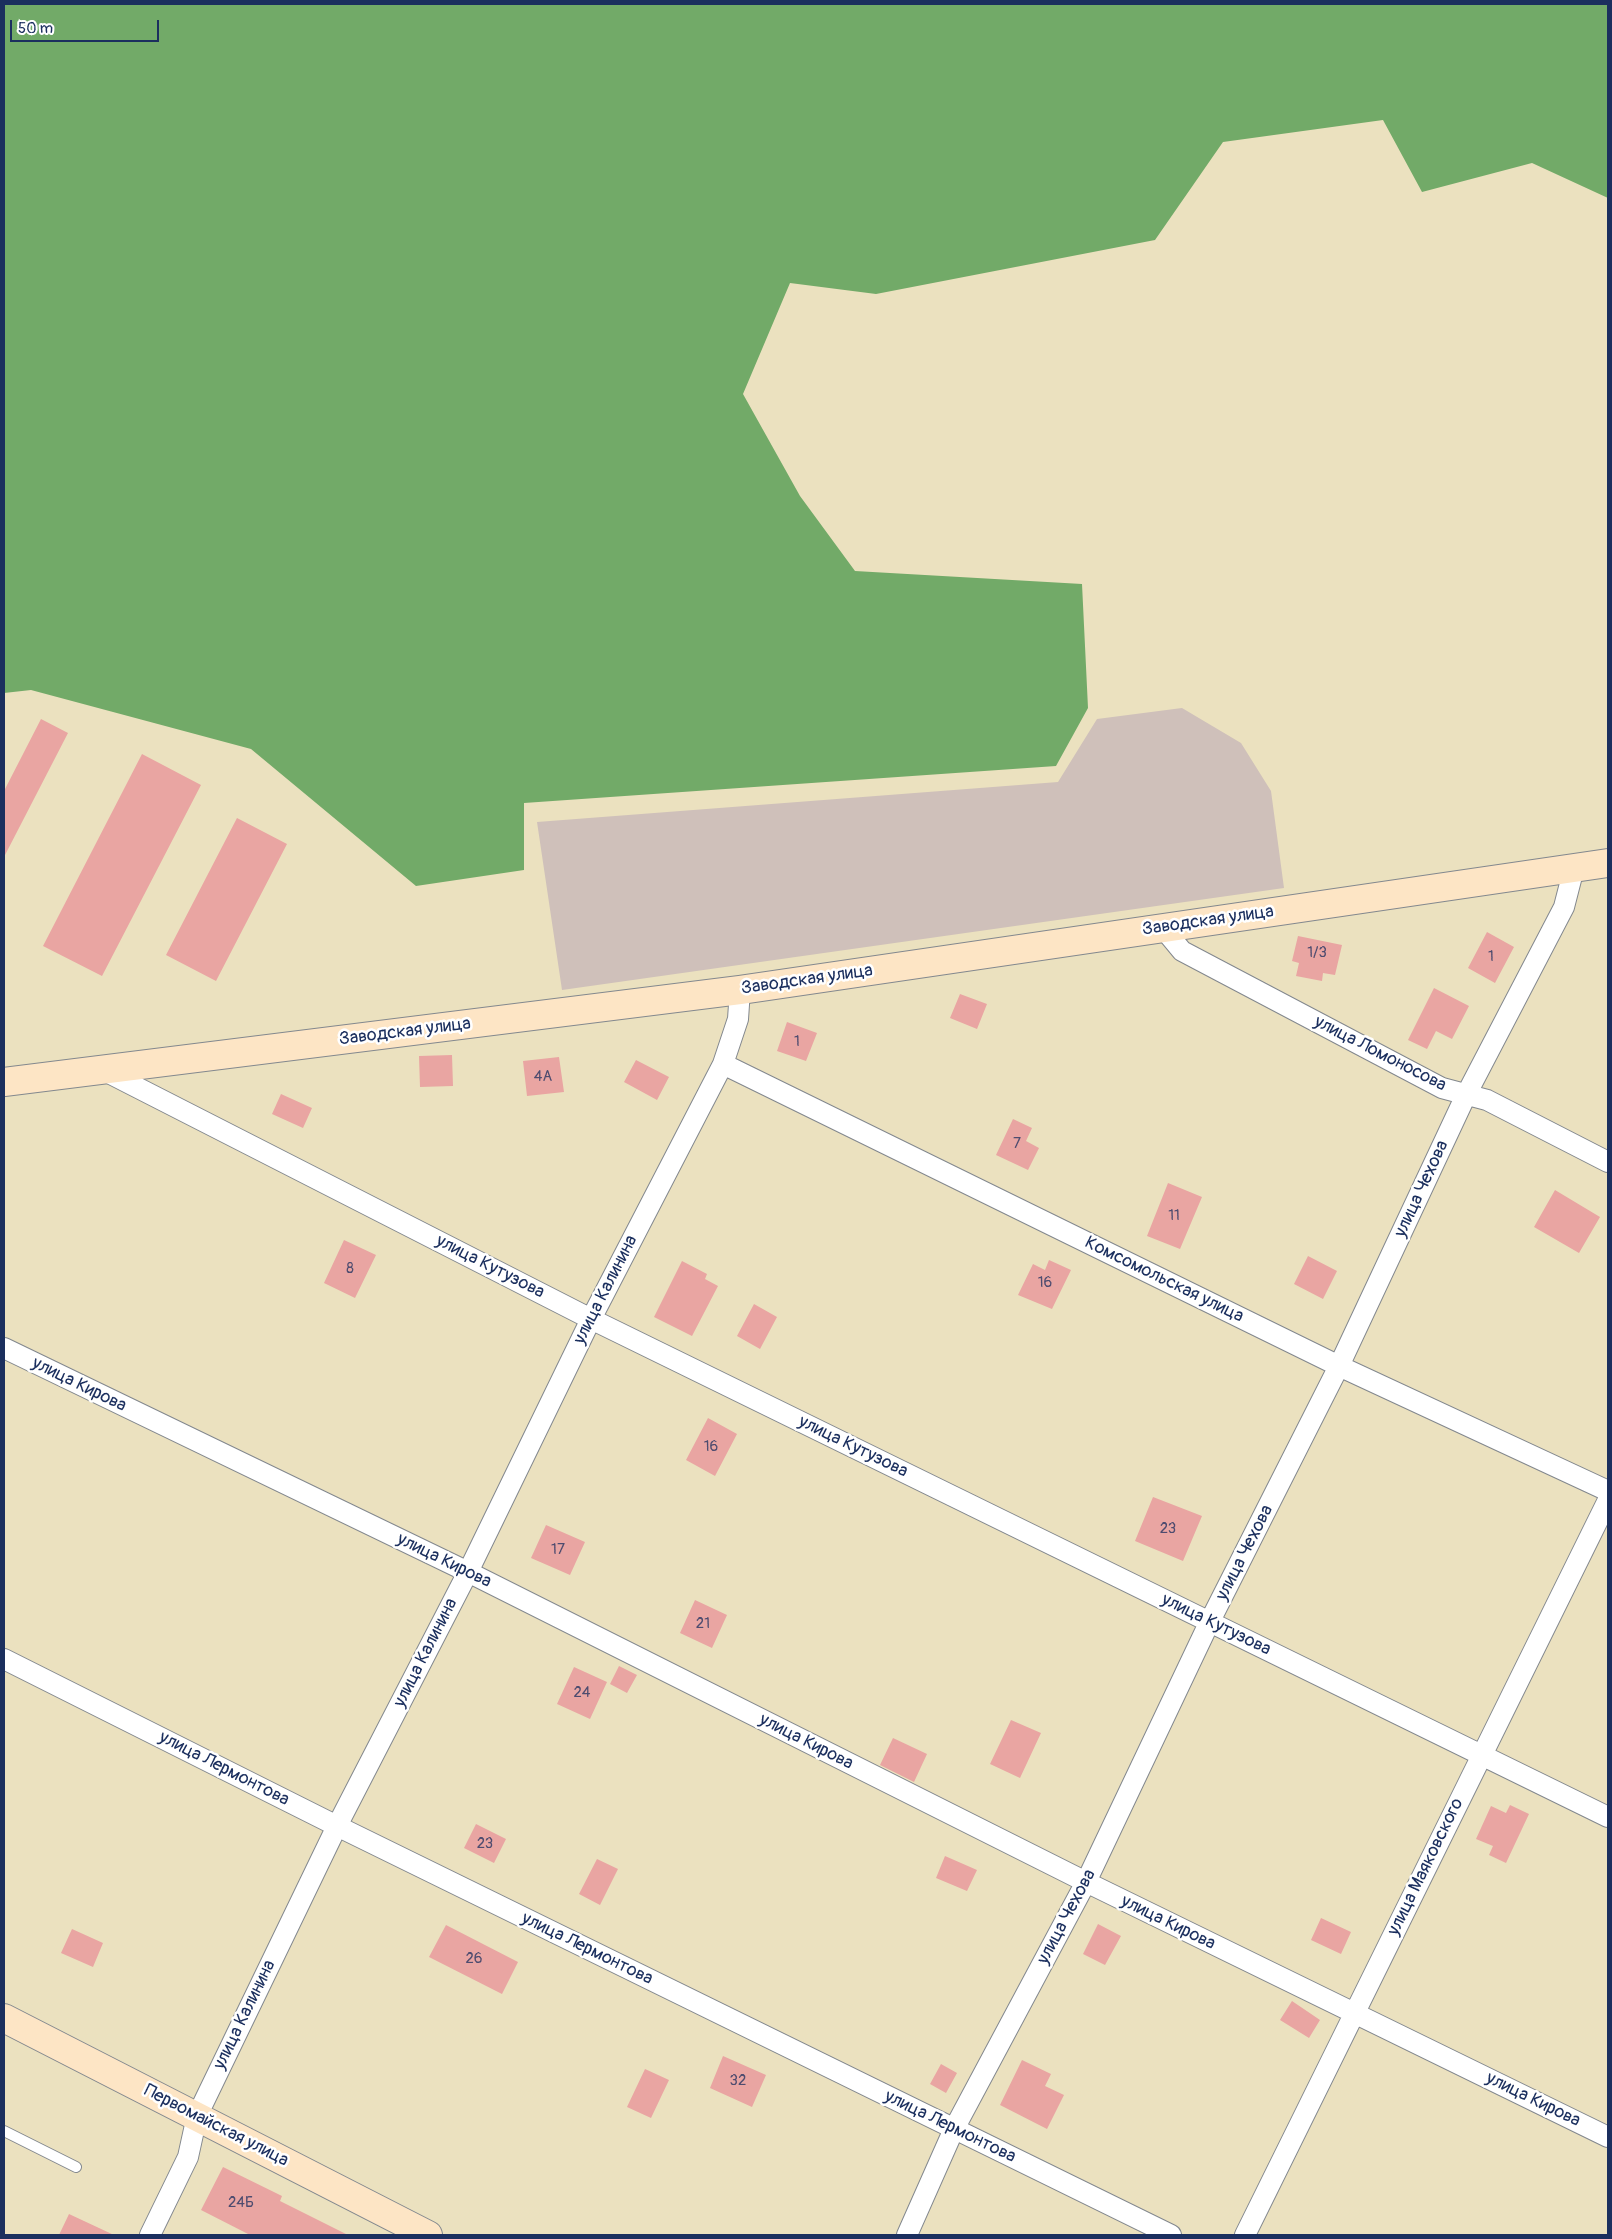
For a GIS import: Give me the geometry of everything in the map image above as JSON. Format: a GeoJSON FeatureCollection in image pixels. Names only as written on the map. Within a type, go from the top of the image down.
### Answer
{"type":"FeatureCollection","features":[{"type":"Feature","properties":{"kind":"street","name":"Заводская улица"},"geometry":{"type":"LineString","coordinates":[[4,1082],[740,990],[1608,863]]}},
{"type":"Feature","properties":{"kind":"street","name":"улица Чехова"},"geometry":{"type":"LineString","coordinates":[[907,2235],[954,2130],[1086,1882],[1210,1621],[1339,1366],[1466,1095],[1564,907],[1574,868]]}},
{"type":"Feature","properties":{"kind":"street","name":"улица Ломоносова"},"geometry":{"type":"LineString","coordinates":[[1163,928],[1182,951],[1442,1088],[1487,1100],[1608,1162]]}},
{"type":"Feature","properties":{"kind":"street","name":"улица Калинина"},"geometry":{"type":"LineString","coordinates":[[150,2235],[188,2157],[197,2116],[337,1826],[468,1572],[591,1319],[723,1064],[738,1019],[740,990]]}},
{"type":"Feature","properties":{"kind":"street","name":"Комсомольская улица"},"geometry":{"type":"LineString","coordinates":[[723,1064],[1339,1366],[1608,1491]]}},
{"type":"Feature","properties":{"kind":"street","name":"улица Кутузова"},"geometry":{"type":"LineString","coordinates":[[101,1069],[591,1319],[1608,1817]]}},
{"type":"Feature","properties":{"kind":"street","name":"улица Кирова"},"geometry":{"type":"LineString","coordinates":[[4,1348],[468,1572],[1086,1882],[1608,2136]]}},
{"type":"Feature","properties":{"kind":"street","name":"улица Маяковского"},"geometry":{"type":"LineString","coordinates":[[1244,2235],[1608,1500]]}},
{"type":"Feature","properties":{"kind":"street","name":"улица Лермонтова"},"geometry":{"type":"LineString","coordinates":[[4,1660],[337,1826],[1171,2235]]}},
{"type":"Feature","properties":{"kind":"street","name":"Первомайская улица"},"geometry":{"type":"LineString","coordinates":[[4,2018],[428,2235]]}},
{"type":"Feature","properties":{"kind":"lane"},"geometry":{"type":"LineString","coordinates":[[4,2130],[76,2167]]}},
{"type":"Feature","properties":{"kind":"shaded area"},"geometry":{"type":"Polygon","coordinates":[[[1182,708],[1241,743],[1271,791],[1284,888],[562,990],[537,822],[1058,782],[1097,719],[1182,708]]]}},
{"type":"Feature","properties":{"kind":"green space"},"geometry":{"type":"Polygon","coordinates":[[[4,4],[1608,4],[1608,198],[1532,163],[1422,192],[1383,120],[1223,142],[1155,240],[876,294],[790,283],[743,394],[800,496],[855,571],[1082,584],[1088,708],[1056,766],[524,803],[524,870],[416,886],[251,749],[31,690],[4,693],[4,4]]]}},
{"type":"Feature","properties":{"kind":"building"},"geometry":{"type":"Polygon","coordinates":[[[41,719],[68,733],[4,857],[4,791],[41,719]]]}},
{"type":"Feature","properties":{"kind":"building"},"geometry":{"type":"Polygon","coordinates":[[[142,754],[201,785],[102,976],[43,946],[142,754]]]}},
{"type":"Feature","properties":{"kind":"building"},"geometry":{"type":"Polygon","coordinates":[[[237,818],[287,844],[216,981],[166,955],[237,818]]]}},
{"type":"Feature","properties":{"kind":"building"},"geometry":{"type":"Polygon","coordinates":[[[1487,932],[1514,947],[1495,983],[1468,968],[1487,932]]]}},
{"type":"Feature","properties":{"kind":"building"},"geometry":{"type":"Polygon","coordinates":[[[1298,936],[1342,945],[1335,975],[1323,973],[1322,981],[1296,976],[1299,963],[1292,961],[1298,936]]]}},
{"type":"Feature","properties":{"kind":"building"},"geometry":{"type":"Polygon","coordinates":[[[1434,988],[1469,1006],[1452,1039],[1436,1031],[1427,1049],[1408,1040],[1434,988]]]}},
{"type":"Feature","properties":{"kind":"building"},"geometry":{"type":"Polygon","coordinates":[[[960,994],[987,1004],[977,1029],[950,1018],[960,994]]]}},
{"type":"Feature","properties":{"kind":"building"},"geometry":{"type":"Polygon","coordinates":[[[787,1022],[817,1033],[806,1061],[777,1051],[787,1022]]]}},
{"type":"Feature","properties":{"kind":"building"},"geometry":{"type":"Polygon","coordinates":[[[452,1055],[453,1086],[420,1087],[419,1056],[452,1055]]]}},
{"type":"Feature","properties":{"kind":"building"},"geometry":{"type":"Polygon","coordinates":[[[559,1057],[564,1092],[527,1096],[523,1061],[559,1057]]]}},
{"type":"Feature","properties":{"kind":"building"},"geometry":{"type":"Polygon","coordinates":[[[636,1060],[669,1077],[657,1100],[624,1082],[636,1060]]]}},
{"type":"Feature","properties":{"kind":"building"},"geometry":{"type":"Polygon","coordinates":[[[281,1094],[312,1108],[303,1128],[272,1114],[281,1094]]]}},
{"type":"Feature","properties":{"kind":"building"},"geometry":{"type":"Polygon","coordinates":[[[1013,1119],[1032,1128],[1026,1141],[1039,1148],[1028,1170],[996,1155],[1013,1119]]]}},
{"type":"Feature","properties":{"kind":"building"},"geometry":{"type":"Polygon","coordinates":[[[1168,1183],[1202,1197],[1180,1249],[1147,1236],[1168,1183]]]}},
{"type":"Feature","properties":{"kind":"building"},"geometry":{"type":"Polygon","coordinates":[[[1555,1190],[1600,1217],[1579,1253],[1534,1227],[1555,1190]]]}},
{"type":"Feature","properties":{"kind":"building"},"geometry":{"type":"Polygon","coordinates":[[[344,1240],[376,1255],[355,1298],[324,1283],[344,1240]]]}},
{"type":"Feature","properties":{"kind":"building"},"geometry":{"type":"Polygon","coordinates":[[[1308,1256],[1337,1271],[1323,1299],[1294,1284],[1308,1256]]]}},
{"type":"Feature","properties":{"kind":"building"},"geometry":{"type":"Polygon","coordinates":[[[1049,1260],[1071,1270],[1052,1309],[1018,1295],[1033,1264],[1045,1270],[1049,1260]]]}},
{"type":"Feature","properties":{"kind":"building"},"geometry":{"type":"Polygon","coordinates":[[[682,1261],[707,1274],[705,1279],[718,1286],[692,1336],[654,1317],[682,1261]]]}},
{"type":"Feature","properties":{"kind":"building"},"geometry":{"type":"Polygon","coordinates":[[[754,1304],[777,1317],[760,1349],[737,1336],[754,1304]]]}},
{"type":"Feature","properties":{"kind":"building"},"geometry":{"type":"Polygon","coordinates":[[[708,1418],[737,1434],[715,1476],[686,1460],[708,1418]]]}},
{"type":"Feature","properties":{"kind":"building"},"geometry":{"type":"Polygon","coordinates":[[[1153,1497],[1202,1516],[1183,1561],[1135,1541],[1153,1497]]]}},
{"type":"Feature","properties":{"kind":"building"},"geometry":{"type":"Polygon","coordinates":[[[546,1525],[585,1542],[570,1575],[531,1558],[546,1525]]]}},
{"type":"Feature","properties":{"kind":"building"},"geometry":{"type":"Polygon","coordinates":[[[695,1600],[727,1615],[712,1648],[680,1633],[695,1600]]]}},
{"type":"Feature","properties":{"kind":"building"},"geometry":{"type":"Polygon","coordinates":[[[619,1666],[637,1675],[627,1693],[610,1684],[619,1666]]]}},
{"type":"Feature","properties":{"kind":"building"},"geometry":{"type":"Polygon","coordinates":[[[574,1667],[607,1682],[590,1719],[557,1704],[574,1667]]]}},
{"type":"Feature","properties":{"kind":"building"},"geometry":{"type":"Polygon","coordinates":[[[1011,1720],[1041,1733],[1020,1778],[990,1764],[1011,1720]]]}},
{"type":"Feature","properties":{"kind":"building"},"geometry":{"type":"Polygon","coordinates":[[[893,1738],[927,1754],[914,1782],[880,1765],[893,1738]]]}},
{"type":"Feature","properties":{"kind":"building"},"geometry":{"type":"Polygon","coordinates":[[[1510,1805],[1529,1814],[1506,1863],[1489,1855],[1493,1846],[1476,1839],[1491,1806],[1506,1813],[1510,1805]]]}},
{"type":"Feature","properties":{"kind":"building"},"geometry":{"type":"Polygon","coordinates":[[[476,1824],[506,1839],[494,1863],[464,1848],[476,1824]]]}},
{"type":"Feature","properties":{"kind":"building"},"geometry":{"type":"Polygon","coordinates":[[[945,1856],[977,1870],[967,1891],[936,1878],[945,1856]]]}},
{"type":"Feature","properties":{"kind":"building"},"geometry":{"type":"Polygon","coordinates":[[[597,1859],[618,1869],[600,1905],[579,1894],[597,1859]]]}},
{"type":"Feature","properties":{"kind":"building"},"geometry":{"type":"Polygon","coordinates":[[[1321,1918],[1351,1932],[1341,1954],[1311,1940],[1321,1918]]]}},
{"type":"Feature","properties":{"kind":"building"},"geometry":{"type":"Polygon","coordinates":[[[1098,1924],[1121,1936],[1105,1965],[1083,1954],[1098,1924]]]}},
{"type":"Feature","properties":{"kind":"building"},"geometry":{"type":"Polygon","coordinates":[[[446,1925],[518,1962],[502,1994],[429,1957],[446,1925]]]}},
{"type":"Feature","properties":{"kind":"building"},"geometry":{"type":"Polygon","coordinates":[[[72,1929],[103,1943],[93,1967],[61,1953],[72,1929]]]}},
{"type":"Feature","properties":{"kind":"building"},"geometry":{"type":"Polygon","coordinates":[[[1292,2001],[1320,2020],[1309,2038],[1280,2020],[1292,2001]]]}},
{"type":"Feature","properties":{"kind":"building"},"geometry":{"type":"Polygon","coordinates":[[[723,2056],[766,2075],[752,2107],[710,2088],[723,2056]]]}},
{"type":"Feature","properties":{"kind":"building"},"geometry":{"type":"Polygon","coordinates":[[[1022,2060],[1051,2074],[1045,2086],[1064,2095],[1047,2129],[1000,2105],[1022,2060]]]}},
{"type":"Feature","properties":{"kind":"building"},"geometry":{"type":"Polygon","coordinates":[[[941,2064],[957,2073],[946,2093],[930,2084],[941,2064]]]}},
{"type":"Feature","properties":{"kind":"building"},"geometry":{"type":"Polygon","coordinates":[[[645,2069],[669,2080],[651,2118],[627,2107],[645,2069]]]}},
{"type":"Feature","properties":{"kind":"building"},"geometry":{"type":"Polygon","coordinates":[[[223,2167],[282,2196],[280,2201],[348,2235],[250,2235],[201,2210],[223,2167]]]}},
{"type":"Feature","properties":{"kind":"building"},"geometry":{"type":"Polygon","coordinates":[[[69,2214],[114,2235],[59,2235],[69,2214]]]}}]}
